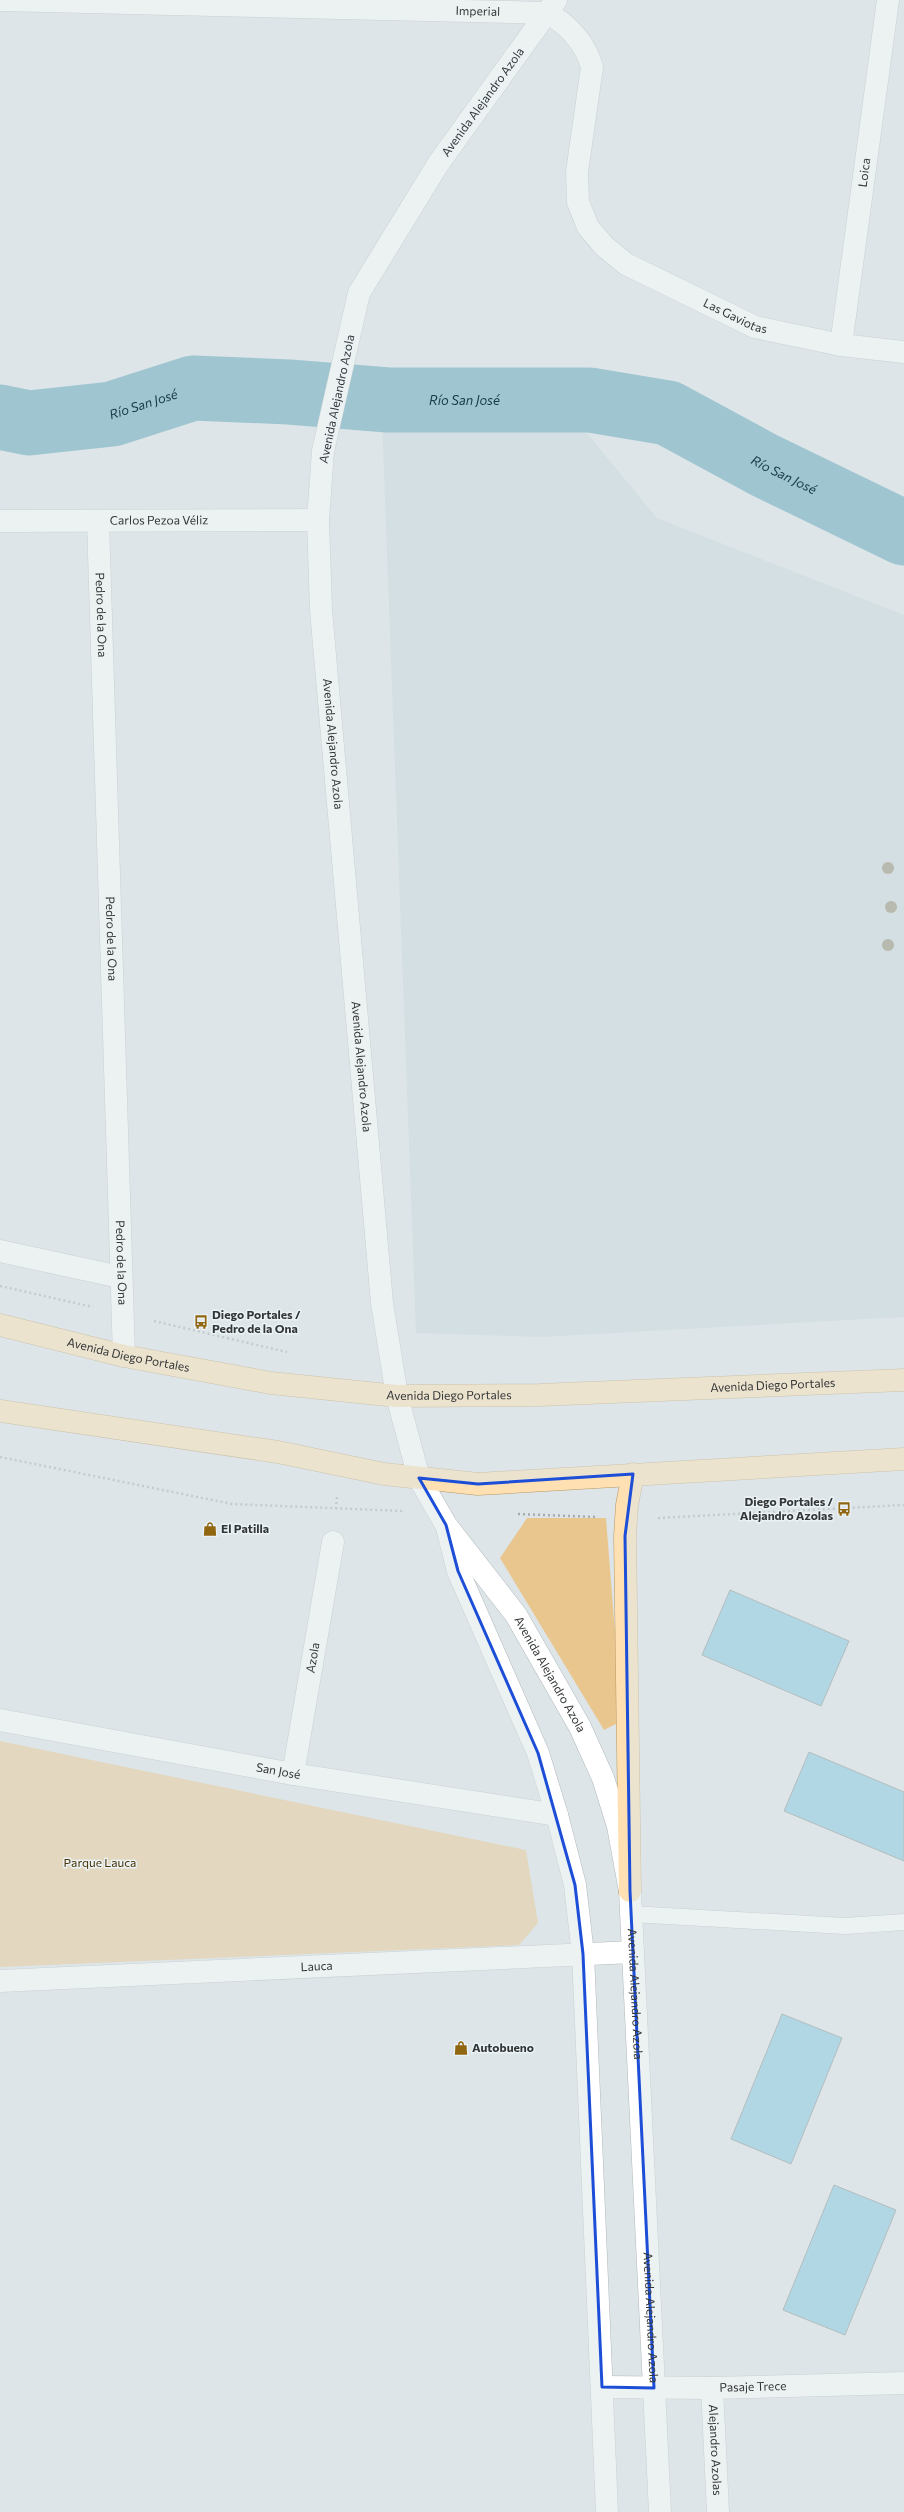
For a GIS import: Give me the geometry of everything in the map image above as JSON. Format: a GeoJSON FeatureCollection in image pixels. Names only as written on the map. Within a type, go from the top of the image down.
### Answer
{"type":"FeatureCollection","features":[{"type":"Feature","properties":{"kind":"main road","name":"Avenida Diego Portales"},"geometry":{"type":"LineString","coordinates":[[0,1325],[124,1356],[271,1383],[397,1396],[539,1395],[904,1380]]}},
{"type":"Feature","properties":{"kind":"main road"},"geometry":{"type":"LineString","coordinates":[[0,1411],[278,1452],[338,1465],[419,1478],[478,1484],[904,1459]]}},
{"type":"Feature","properties":{"kind":"main road"},"geometry":{"type":"LineString","coordinates":[[630,1891],[625,1536],[627,1505],[633,1474]]}},
{"type":"Feature","properties":{"kind":"street","name":"Imperial"},"geometry":{"type":"LineString","coordinates":[[0,0],[552,6]]}},
{"type":"Feature","properties":{"kind":"street","name":"Loica"},"geometry":{"type":"LineString","coordinates":[[841,345],[888,0]]}},
{"type":"Feature","properties":{"kind":"street","name":"Las Gaviotas"},"geometry":{"type":"LineString","coordinates":[[552,6],[588,52],[592,67],[577,172],[578,202],[588,227],[604,246],[626,264],[755,327],[841,345],[904,352]]}},
{"type":"Feature","properties":{"kind":"street","name":"Avenida Alejandro Azola"},"geometry":{"type":"LineString","coordinates":[[552,6],[438,164],[360,293],[323,451],[318,520],[322,626],[382,1303],[397,1396],[419,1478],[446,1524],[516,1615],[580,1727],[603,1778],[618,1826],[630,1891],[660,2512]]}},
{"type":"Feature","properties":{"kind":"street","name":"Carlos Pezoa Véliz"},"geometry":{"type":"LineString","coordinates":[[0,522],[318,520]]}},
{"type":"Feature","properties":{"kind":"street","name":"Pedro de la Ona"},"geometry":{"type":"LineString","coordinates":[[98,521],[120,1277],[124,1356]]}},
{"type":"Feature","properties":{"kind":"street"},"geometry":{"type":"LineString","coordinates":[[0,1251],[120,1277]]}},
{"type":"Feature","properties":{"kind":"street","name":"Avenida Alejandro Azola"},"geometry":{"type":"LineString","coordinates":[[446,1524],[458,1571],[538,1753],[557,1815],[575,1885],[583,1954],[607,2512]]}},
{"type":"Feature","properties":{"kind":"street","name":"Azola"},"geometry":{"type":"LineString","coordinates":[[293,1774],[333,1542]]}},
{"type":"Feature","properties":{"kind":"street","name":"San José"},"geometry":{"type":"LineString","coordinates":[[0,1720],[293,1774],[557,1815]]}},
{"type":"Feature","properties":{"kind":"street","name":"Lauca"},"geometry":{"type":"LineString","coordinates":[[0,1980],[633,1952]]}},
{"type":"Feature","properties":{"kind":"street","name":"Pasaje Trece"},"geometry":{"type":"LineString","coordinates":[[602,2387],[712,2388],[904,2383]]}},
{"type":"Feature","properties":{"kind":"street","name":"Alejandro Azolas"},"geometry":{"type":"LineString","coordinates":[[712,2388],[718,2512]]}},
{"type":"Feature","properties":{"kind":"lane"},"geometry":{"type":"LineString","coordinates":[[631,1914],[845,1926],[904,1922]]}},
{"type":"Feature","properties":{"kind":"path"},"geometry":{"type":"LineString","coordinates":[[0,1286],[288,1352]]}},
{"type":"Feature","properties":{"kind":"path"},"geometry":{"type":"LineString","coordinates":[[333,1542],[338,1465]]}},
{"type":"Feature","properties":{"kind":"highlighted area"},"geometry":{"type":"Polygon","coordinates":[[[633,1474],[625,1536],[630,1891],[654,2388],[602,2387],[583,1954],[575,1885],[538,1753],[458,1571],[446,1525],[419,1478],[478,1484],[633,1474]]]}},
{"type":"Feature","properties":{"kind":"shaded area"},"geometry":{"type":"Polygon","coordinates":[[[382,419],[582,427],[657,518],[904,615],[904,1317],[542,1337],[416,1333],[382,419]]]}},
{"type":"Feature","properties":{"kind":"green space"},"geometry":{"type":"Polygon","coordinates":[[[527,1518],[606,1518],[622,1721],[604,1730],[500,1558],[527,1518]]]}},
{"type":"Feature","properties":{"kind":"green space","name":"Parque Lauca"},"geometry":{"type":"Polygon","coordinates":[[[0,1741],[526,1850],[538,1923],[519,1945],[0,1967],[0,1741]]]}},
{"type":"Feature","properties":{"kind":"building"},"geometry":{"type":"Polygon","coordinates":[[[730,1590],[849,1641],[821,1706],[702,1655],[730,1590]]]}},
{"type":"Feature","properties":{"kind":"building"},"geometry":{"type":"Polygon","coordinates":[[[809,1752],[904,1792],[904,1861],[784,1811],[809,1752]]]}},
{"type":"Feature","properties":{"kind":"building"},"geometry":{"type":"Polygon","coordinates":[[[782,2014],[842,2038],[791,2164],[731,2139],[782,2014]]]}},
{"type":"Feature","properties":{"kind":"building"},"geometry":{"type":"Polygon","coordinates":[[[834,2185],[896,2210],[845,2335],[783,2310],[834,2185]]]}},
{"type":"Feature","properties":{"kind":"waterway","name":"Río San José"},"geometry":{"type":"LineString","coordinates":[[0,417],[29,423],[112,414],[193,388],[289,392],[388,400],[590,400],[668,413],[764,465],[904,533]]}},
{"type":"Feature","properties":{"kind":"place","name":"Diego Portales / Pedro de la Ona"},"geometry":{"type":"Point","coordinates":[201,1322]}},
{"type":"Feature","properties":{"kind":"place","name":"Diego Portales / Alejandro Azolas"},"geometry":{"type":"Point","coordinates":[844,1509]}},
{"type":"Feature","properties":{"kind":"place","name":"El Patilla"},"geometry":{"type":"Point","coordinates":[210,1529]}},
{"type":"Feature","properties":{"kind":"place","name":"Autobueno"},"geometry":{"type":"Point","coordinates":[461,2048]}}]}
